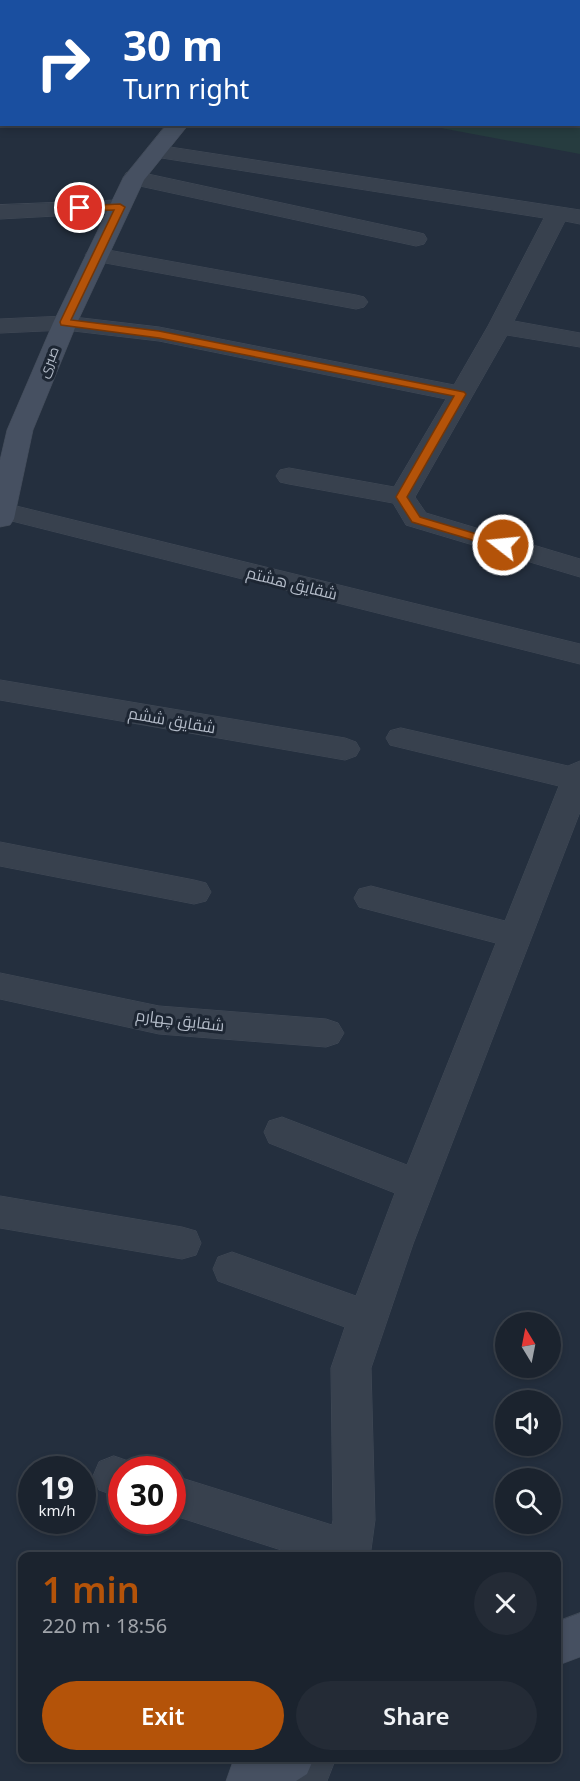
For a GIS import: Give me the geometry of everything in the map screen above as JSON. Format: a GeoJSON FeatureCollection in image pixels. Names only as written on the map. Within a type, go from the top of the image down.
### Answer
{"type":"FeatureCollection","features":[{"type":"Feature","properties":{"kind":"street","name":"صبری"},"geometry":{"type":"LineString","coordinates":[[2,515],[5,479],[20,430],[64,322],[134,178],[177,126]]}},
{"type":"Feature","properties":{"kind":"street"},"geometry":{"type":"LineString","coordinates":[[157,151],[568,215],[500,326],[402,497]]}},
{"type":"Feature","properties":{"kind":"street"},"geometry":{"type":"LineString","coordinates":[[134,178],[416,239]]}},
{"type":"Feature","properties":{"kind":"street"},"geometry":{"type":"LineString","coordinates":[[0,212],[120,207]]}},
{"type":"Feature","properties":{"kind":"street"},"geometry":{"type":"LineString","coordinates":[[97,255],[356,302]]}},
{"type":"Feature","properties":{"kind":"street"},"geometry":{"type":"LineString","coordinates":[[0,326],[64,322],[159,334],[460,394]]}},
{"type":"Feature","properties":{"kind":"street"},"geometry":{"type":"LineString","coordinates":[[500,326],[580,340]]}},
{"type":"Feature","properties":{"kind":"street"},"geometry":{"type":"LineString","coordinates":[[289,476],[402,497],[416,519],[576,559]]}},
{"type":"Feature","properties":{"kind":"street","name":"شقایق هشتم"},"geometry":{"type":"LineString","coordinates":[[2,515],[580,654]]}},
{"type":"Feature","properties":{"kind":"street","name":"شقایق ششم"},"geometry":{"type":"LineString","coordinates":[[0,690],[345,749]]}},
{"type":"Feature","properties":{"kind":"street"},"geometry":{"type":"LineString","coordinates":[[349,1552],[354,1521],[351,1368],[417,1185],[578,776],[401,738]]}},
{"type":"Feature","properties":{"kind":"street"},"geometry":{"type":"LineString","coordinates":[[0,854],[194,892]]}},
{"type":"Feature","properties":{"kind":"street"},"geometry":{"type":"LineString","coordinates":[[371,898],[515,936]]}},
{"type":"Feature","properties":{"kind":"street","name":"شقایق چهارم"},"geometry":{"type":"LineString","coordinates":[[0,986],[159,1020],[326,1033]]}},
{"type":"Feature","properties":{"kind":"street"},"geometry":{"type":"LineString","coordinates":[[282,1132],[417,1185]]}},
{"type":"Feature","properties":{"kind":"street"},"geometry":{"type":"LineString","coordinates":[[0,1212],[182,1243]]}},
{"type":"Feature","properties":{"kind":"street"},"geometry":{"type":"LineString","coordinates":[[232,1269],[369,1318]]}},
{"type":"Feature","properties":{"kind":"street"},"geometry":{"type":"LineString","coordinates":[[186,1500],[343,1552]]}},
{"type":"Feature","properties":{"kind":"street"},"geometry":{"type":"LineString","coordinates":[[561,1642],[580,1635]]}},
{"type":"Feature","properties":{"kind":"street"},"geometry":{"type":"LineString","coordinates":[[249,1781],[284,1762]]}},
{"type":"Feature","properties":{"kind":"street"},"geometry":{"type":"LineString","coordinates":[[304,1781],[311,1762]]}},
{"type":"Feature","properties":{"kind":"green space"},"geometry":{"type":"Polygon","coordinates":[[[442,126],[580,126],[580,154],[441,128],[442,126]]]}},
{"type":"Feature","properties":{"kind":"route"},"geometry":{"type":"LineString","coordinates":[[80,208],[120,207],[64,322],[159,334],[460,394],[402,497],[416,519],[503,545]]}}]}
